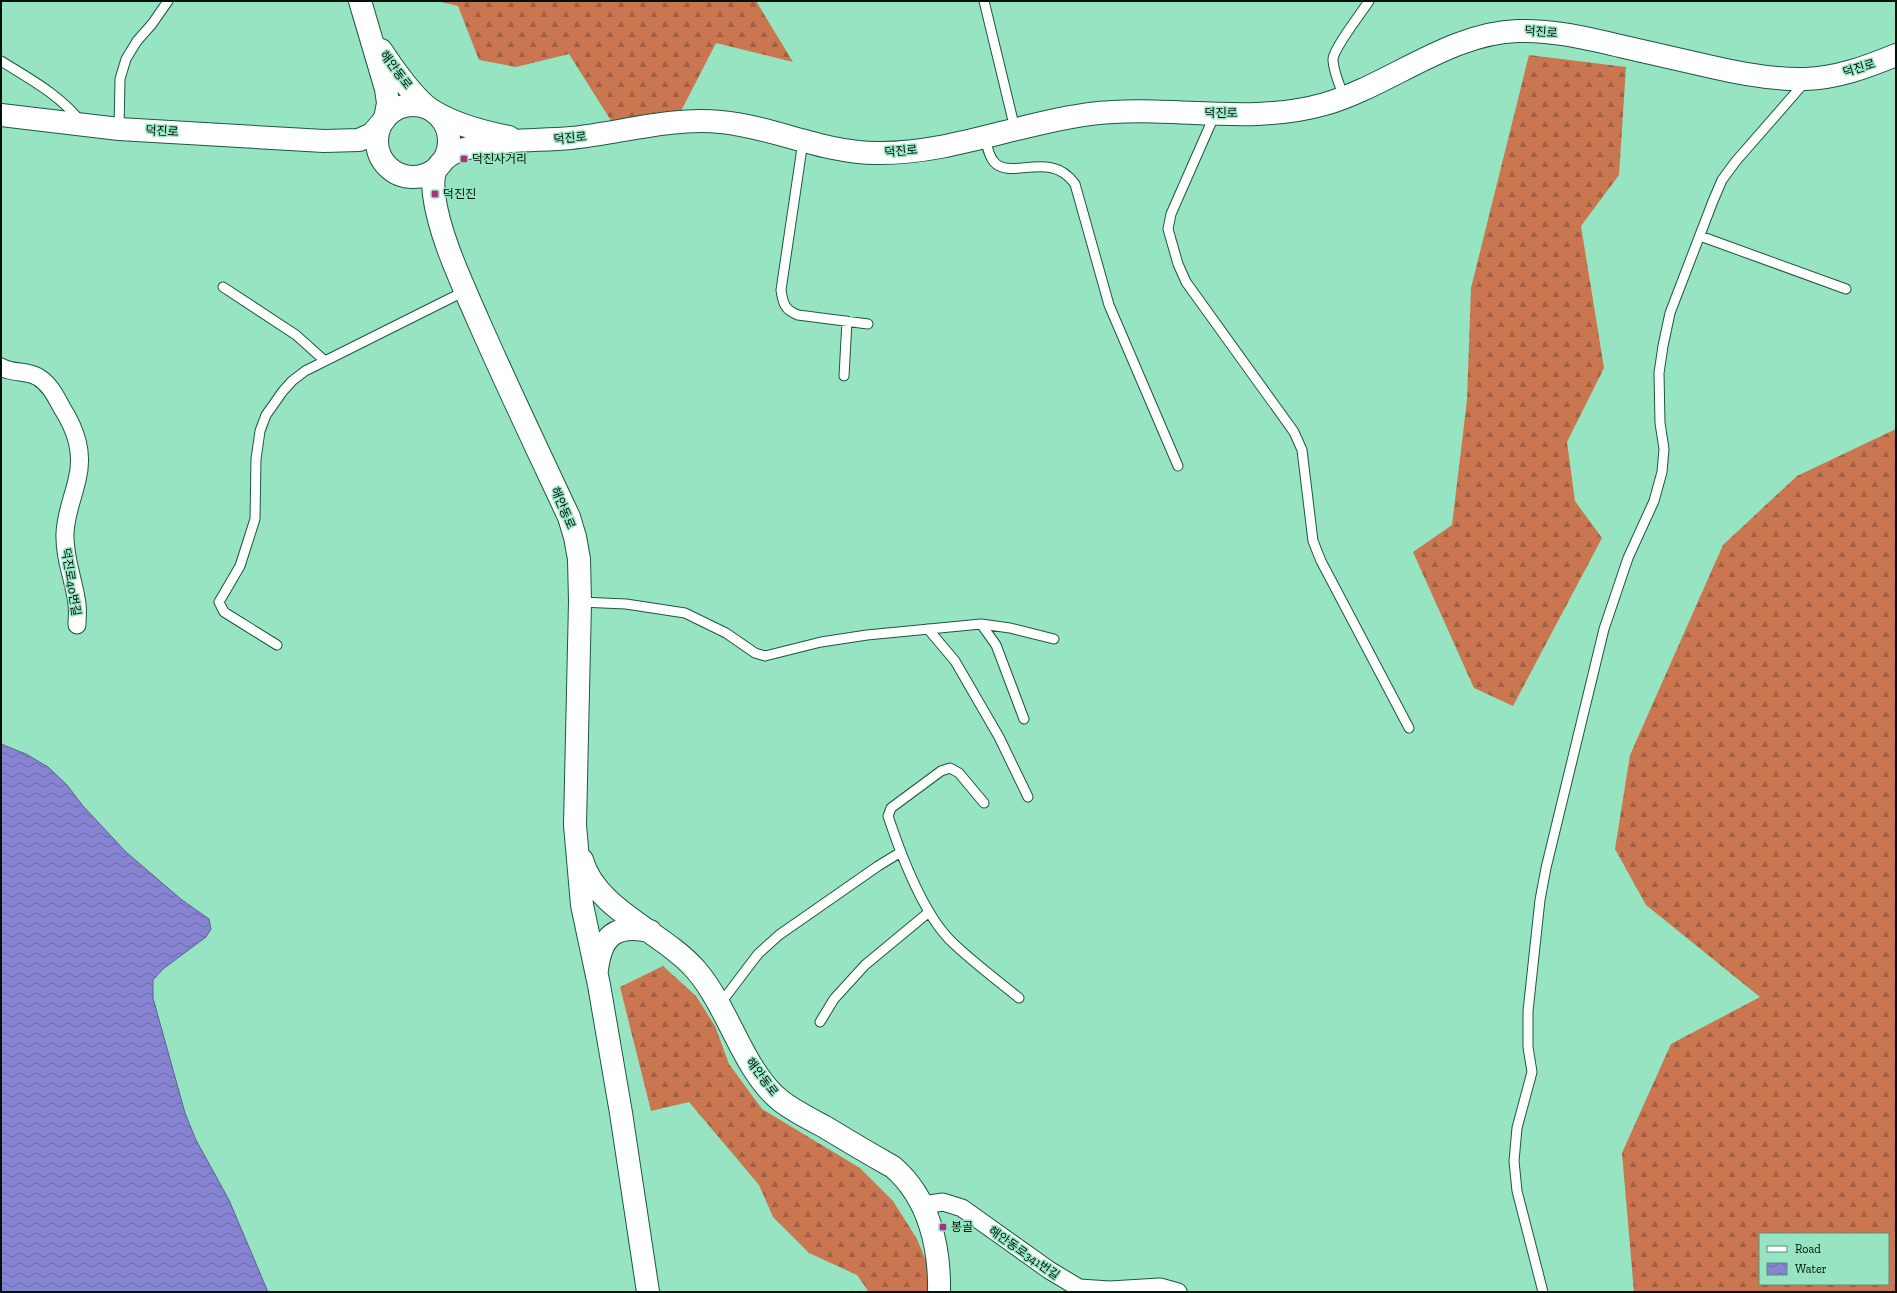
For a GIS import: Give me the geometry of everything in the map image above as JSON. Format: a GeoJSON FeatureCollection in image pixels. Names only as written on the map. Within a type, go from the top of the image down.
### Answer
{"type":"FeatureCollection","features":[{"type":"Feature","properties":{"kind":"street","name":"해안동로"},"geometry":{"type":"LineString","coordinates":[[360,1],[386,89],[388,103],[385,119]]}},
{"type":"Feature","properties":{"kind":"street","name":"해안동로"},"geometry":{"type":"LineString","coordinates":[[367,24],[391,67],[432,111]]}},
{"type":"Feature","properties":{"kind":"street","name":"덕진로"},"geometry":{"type":"LineString","coordinates":[[531,141],[573,138],[695,121],[745,125],[773,131],[803,141],[856,152],[879,153],[937,147],[1064,118],[1095,113],[1144,111],[1215,114],[1276,112],[1301,109],[1344,97],[1458,45],[1482,36],[1525,30],[1577,36],[1758,76],[1808,79],[1832,76],[1856,70],[1896,55]]}},
{"type":"Feature","properties":{"kind":"street"},"geometry":{"type":"LineString","coordinates":[[324,141],[360,140],[372,134],[385,119],[402,108],[412,106],[422,107],[469,128],[531,141]]}},
{"type":"Feature","properties":{"kind":"street"},"geometry":{"type":"LineString","coordinates":[[432,111],[440,118],[446,127],[449,138],[445,159],[438,168]]}},
{"type":"Feature","properties":{"kind":"street","name":"덕진로"},"geometry":{"type":"LineString","coordinates":[[1,115],[119,129],[324,141]]}},
{"type":"Feature","properties":{"kind":"street"},"geometry":{"type":"LineString","coordinates":[[385,119],[379,130],[377,143],[380,155],[391,169],[406,176],[417,177],[428,174],[438,168],[450,154],[466,148],[531,141]]}},
{"type":"Feature","properties":{"kind":"street","name":"해안동로"},"geometry":{"type":"LineString","coordinates":[[324,141],[370,153],[406,180],[425,204],[445,236]]}},
{"type":"Feature","properties":{"kind":"street","name":"해안동로"},"geometry":{"type":"LineString","coordinates":[[438,168],[433,178],[434,194],[445,236],[465,290],[511,396],[569,516],[575,537],[578,559],[580,602],[575,825],[582,905],[597,973],[620,1106],[648,1292]]}},
{"type":"Feature","properties":{"kind":"street","name":"덕진로40번길"},"geometry":{"type":"LineString","coordinates":[[1,367],[12,373],[26,372],[38,377],[49,386],[77,437],[80,455],[78,479],[66,514],[65,532],[65,553],[77,604],[77,625]]}},
{"type":"Feature","properties":{"kind":"street","name":"해안동로"},"geometry":{"type":"LineString","coordinates":[[575,825],[583,864],[599,891],[626,914],[651,931],[681,955],[696,970],[720,1004],[756,1072],[780,1100],[893,1168],[905,1178],[922,1205],[935,1242],[939,1276],[939,1292]]}},
{"type":"Feature","properties":{"kind":"street"},"geometry":{"type":"LineString","coordinates":[[597,973],[599,955],[603,945],[611,935],[621,929],[635,928],[651,931]]}},
{"type":"Feature","properties":{"kind":"street","name":"해안동로341번길"},"geometry":{"type":"LineString","coordinates":[[922,1205],[943,1202],[962,1208],[1068,1288],[1091,1290],[1160,1287],[1178,1292]]}},
{"type":"Feature","properties":{"kind":"lane"},"geometry":{"type":"LineString","coordinates":[[119,129],[120,79],[126,59],[137,41],[152,24],[168,1]]}},
{"type":"Feature","properties":{"kind":"lane"},"geometry":{"type":"LineString","coordinates":[[984,1],[1016,129]]}},
{"type":"Feature","properties":{"kind":"lane"},"geometry":{"type":"LineString","coordinates":[[1344,97],[1333,58],[1369,1]]}},
{"type":"Feature","properties":{"kind":"lane"},"geometry":{"type":"LineString","coordinates":[[1,61],[57,97],[71,109],[83,125]]}},
{"type":"Feature","properties":{"kind":"lane"},"geometry":{"type":"LineString","coordinates":[[1544,1292],[1517,1191],[1514,1161],[1517,1128],[1532,1072],[1528,1047],[1528,1011],[1540,900],[1604,629],[1628,558],[1654,501],[1662,472],[1664,449],[1660,423],[1660,373],[1663,346],[1670,314],[1722,180],[1736,161],[1808,79]]}},
{"type":"Feature","properties":{"kind":"lane"},"geometry":{"type":"LineString","coordinates":[[1215,114],[1171,214],[1168,230],[1171,244],[1186,282],[1294,432],[1302,450],[1313,541],[1321,561],[1409,728]]}},
{"type":"Feature","properties":{"kind":"lane"},"geometry":{"type":"LineString","coordinates":[[985,136],[989,155],[995,163],[1003,168],[1048,166],[1058,168],[1068,174],[1075,184],[1109,305],[1178,466]]}},
{"type":"Feature","properties":{"kind":"lane"},"geometry":{"type":"LineString","coordinates":[[803,141],[781,290],[782,302],[789,312],[798,315],[847,320],[868,324]]}},
{"type":"Feature","properties":{"kind":"lane"},"geometry":{"type":"LineString","coordinates":[[1700,236],[1846,289]]}},
{"type":"Feature","properties":{"kind":"lane"},"geometry":{"type":"LineString","coordinates":[[223,287],[296,335],[325,361]]}},
{"type":"Feature","properties":{"kind":"lane"},"geometry":{"type":"LineString","coordinates":[[277,645],[224,612],[219,602],[240,566],[255,519],[256,458],[260,431],[266,415],[292,380],[304,371],[465,290]]}},
{"type":"Feature","properties":{"kind":"lane"},"geometry":{"type":"LineString","coordinates":[[844,376],[847,320]]}},
{"type":"Feature","properties":{"kind":"lane"},"geometry":{"type":"LineString","coordinates":[[580,602],[626,604],[685,613],[706,621],[755,653],[765,656],[829,641],[867,635],[981,624],[1010,628],[1054,639]]}},
{"type":"Feature","properties":{"kind":"lane"},"geometry":{"type":"LineString","coordinates":[[981,624],[996,645],[1024,719]]}},
{"type":"Feature","properties":{"kind":"lane"},"geometry":{"type":"LineString","coordinates":[[928,629],[955,662],[999,737],[1028,797]]}},
{"type":"Feature","properties":{"kind":"lane"},"geometry":{"type":"LineString","coordinates":[[984,803],[959,773],[950,768],[941,772],[891,808],[888,816],[901,852],[929,912],[953,943],[1019,998]]}},
{"type":"Feature","properties":{"kind":"lane"},"geometry":{"type":"LineString","coordinates":[[720,1004],[758,954],[779,935],[878,866],[901,852]]}},
{"type":"Feature","properties":{"kind":"lane"},"geometry":{"type":"LineString","coordinates":[[820,1022],[834,999],[865,965],[929,912]]}},
{"type":"Feature","properties":{"kind":"green space"},"geometry":{"type":"Polygon","coordinates":[[[437,1],[756,1],[793,62],[716,43],[679,115],[615,127],[569,54],[516,67],[479,60],[458,6],[437,1]]]}},
{"type":"Feature","properties":{"kind":"green space"},"geometry":{"type":"Polygon","coordinates":[[[1529,55],[1626,67],[1619,175],[1581,226],[1604,368],[1567,442],[1575,501],[1602,538],[1513,706],[1474,688],[1413,552],[1452,525],[1467,400],[1471,288],[1529,55]]]}},
{"type":"Feature","properties":{"kind":"green space"},"geometry":{"type":"Polygon","coordinates":[[[1896,429],[1896,1292],[1634,1292],[1622,1153],[1671,1044],[1760,997],[1646,905],[1615,849],[1630,755],[1723,545],[1797,476],[1896,429]]]}},
{"type":"Feature","properties":{"kind":"green space"},"geometry":{"type":"Polygon","coordinates":[[[663,966],[696,996],[715,1026],[729,1064],[762,1109],[860,1168],[893,1201],[917,1239],[927,1263],[928,1292],[869,1292],[857,1275],[809,1253],[773,1217],[759,1185],[689,1102],[651,1111],[620,987],[663,966]]]}},
{"type":"Feature","properties":{"kind":"water"},"geometry":{"type":"Polygon","coordinates":[[[1,744],[26,754],[48,767],[67,785],[83,806],[126,852],[182,900],[209,919],[211,929],[206,937],[163,969],[153,980],[153,998],[185,1113],[196,1140],[229,1200],[268,1292],[1,1292],[1,744]]]}},
{"type":"Feature","properties":{"kind":"place","name":"덕진사거리"},"geometry":{"type":"Point","coordinates":[464,159]}},
{"type":"Feature","properties":{"kind":"place","name":"덕진진"},"geometry":{"type":"Point","coordinates":[435,194]}},
{"type":"Feature","properties":{"kind":"place","name":"봉골"},"geometry":{"type":"Point","coordinates":[943,1227]}}]}
